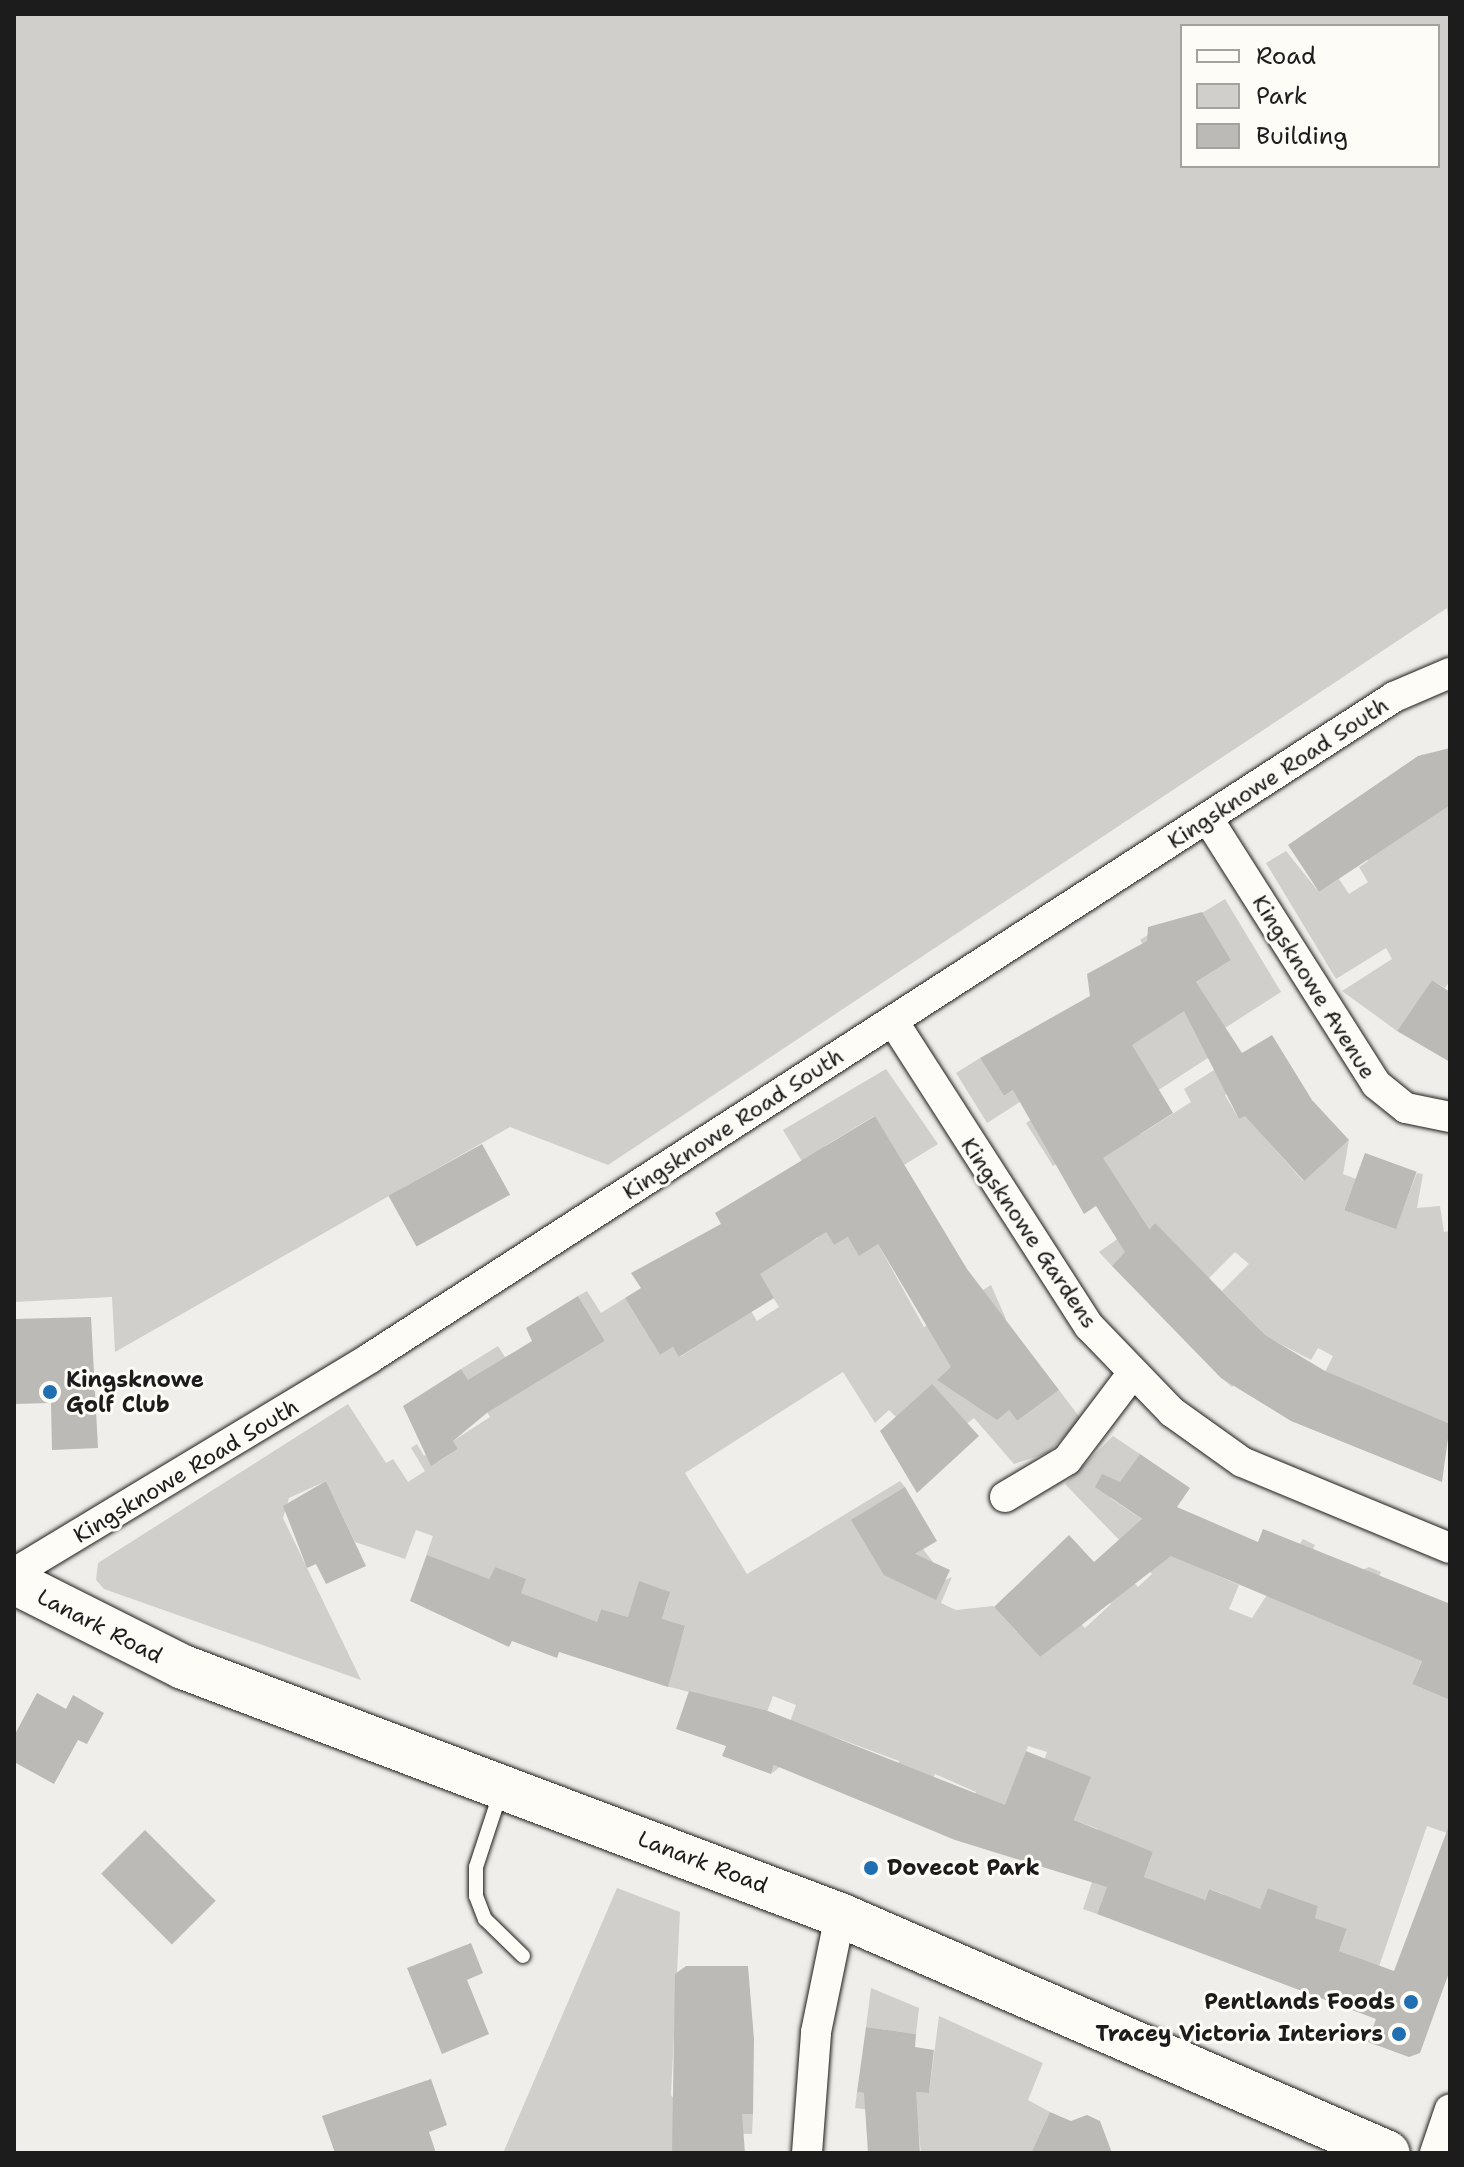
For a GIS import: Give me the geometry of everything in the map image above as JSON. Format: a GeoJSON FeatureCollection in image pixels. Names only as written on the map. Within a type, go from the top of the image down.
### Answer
{"type":"FeatureCollection","features":[{"type":"Feature","properties":{"kind":"main road","name":"Lanark Road"},"geometry":{"type":"LineString","coordinates":[[14,1582],[183,1667],[840,1915],[1388,2153]]}},
{"type":"Feature","properties":{"kind":"street","name":"Kingsknowe Road South"},"geometry":{"type":"LineString","coordinates":[[14,1573],[370,1358],[1394,697],[1450,673]]}},
{"type":"Feature","properties":{"kind":"street","name":"Kingsknowe Avenue"},"geometry":{"type":"LineString","coordinates":[[1208,819],[1376,1084],[1406,1108],[1450,1117]]}},
{"type":"Feature","properties":{"kind":"street","name":"Kingsknowe Gardens"},"geometry":{"type":"LineString","coordinates":[[893,1021],[1051,1272],[1132,1374],[1242,1462],[1450,1548]]}},
{"type":"Feature","properties":{"kind":"street"},"geometry":{"type":"LineString","coordinates":[[1005,1497],[1067,1460],[1132,1374]]}},
{"type":"Feature","properties":{"kind":"street"},"geometry":{"type":"LineString","coordinates":[[807,2153],[814,2043],[840,1915]]}},
{"type":"Feature","properties":{"kind":"street"},"geometry":{"type":"LineString","coordinates":[[1435,2153],[1450,2109]]}},
{"type":"Feature","properties":{"kind":"lane"},"geometry":{"type":"LineString","coordinates":[[502,1786],[476,1867],[476,1896],[485,1919],[523,1956]]}},
{"type":"Feature","properties":{"kind":"green space"},"geometry":{"type":"Polygon","coordinates":[[[14,14],[1450,14],[1450,637],[1447,608],[608,1165],[510,1127],[115,1352],[112,1297],[14,1302],[14,14]]]}},
{"type":"Feature","properties":{"kind":"green space"},"geometry":{"type":"Polygon","coordinates":[[[1423,754],[1450,804],[1450,981],[1445,988],[1432,980],[1397,1031],[1342,991],[1392,959],[1386,948],[1336,979],[1266,863],[1286,851],[1319,892],[1339,879],[1349,894],[1368,882],[1359,867],[1368,861],[1338,815],[1423,754]]]}},
{"type":"Feature","properties":{"kind":"green space"},"geometry":{"type":"Polygon","coordinates":[[[1225,899],[1281,992],[1203,1042],[1211,1056],[1126,1111],[1141,1134],[1191,1102],[1184,1089],[1214,1070],[1235,1089],[1225,1095],[1239,1119],[1301,1081],[1260,1119],[1266,1139],[1303,1181],[1349,1140],[1343,1174],[1356,1179],[1344,1210],[1395,1229],[1417,1173],[1423,1174],[1417,1208],[1440,1206],[1444,1232],[1450,1231],[1450,1424],[1324,1374],[1333,1356],[1318,1348],[1311,1360],[1273,1340],[1232,1387],[1217,1374],[1261,1331],[1222,1291],[1249,1264],[1235,1252],[1166,1321],[1155,1223],[1112,1266],[1099,1252],[1123,1235],[1092,1141],[1053,1166],[1026,1123],[1059,1102],[1048,1084],[987,1123],[956,1073],[980,1058],[1004,1096],[1060,1061],[1161,973],[1140,940],[1148,935],[1182,991],[1231,960],[1202,913],[1225,899]]]}},
{"type":"Feature","properties":{"kind":"green space"},"geometry":{"type":"Polygon","coordinates":[[[886,1069],[938,1144],[904,1165],[874,1116],[825,1146],[836,1218],[783,1130],[886,1069]]]}},
{"type":"Feature","properties":{"kind":"green space"},"geometry":{"type":"Polygon","coordinates":[[[818,1219],[834,1245],[848,1237],[878,1244],[924,1327],[991,1285],[1006,1319],[952,1353],[980,1371],[1017,1421],[1059,1390],[1081,1419],[1048,1453],[1014,1464],[974,1418],[965,1425],[930,1386],[896,1417],[889,1410],[875,1423],[843,1372],[685,1473],[747,1574],[900,1481],[905,1487],[884,1573],[923,1549],[933,1562],[920,1591],[952,1577],[941,1603],[956,1610],[993,1606],[1040,1657],[1070,1612],[1085,1628],[1111,1604],[1097,1588],[1105,1553],[1138,1587],[1152,1574],[1065,1484],[1113,1436],[1140,1454],[1110,1498],[1176,1542],[1228,1529],[1209,1572],[1239,1585],[1229,1609],[1252,1618],[1303,1539],[1315,1545],[1289,1603],[1369,1567],[1381,1572],[1355,1632],[1436,1627],[1412,1684],[1450,1700],[1450,1834],[1427,1826],[1371,1990],[1348,2008],[1338,2005],[1355,1957],[1339,1951],[1347,1930],[1315,1918],[1318,1906],[1268,1888],[1247,1945],[1223,1894],[1209,1889],[1203,1904],[1144,1877],[1153,1852],[1124,1841],[1097,1914],[1083,1909],[1092,1882],[1081,1877],[1098,1829],[1074,1820],[1088,1784],[1029,1803],[1047,1752],[1028,1746],[1003,1813],[957,1836],[976,1792],[935,1774],[914,1819],[883,1806],[899,1761],[829,1735],[811,1780],[780,1767],[771,1774],[796,1705],[773,1696],[767,1712],[666,1686],[685,1627],[658,1633],[668,1599],[664,1590],[646,1584],[628,1617],[601,1609],[597,1623],[521,1593],[495,1567],[489,1579],[438,1583],[419,1576],[433,1536],[416,1530],[405,1559],[355,1542],[326,1481],[289,1498],[283,1518],[361,1680],[104,1589],[96,1580],[98,1563],[348,1404],[386,1463],[393,1459],[408,1482],[425,1471],[411,1448],[417,1444],[424,1456],[431,1451],[438,1462],[458,1449],[453,1441],[490,1417],[461,1369],[498,1346],[505,1357],[513,1353],[532,1385],[605,1341],[578,1296],[587,1291],[601,1313],[625,1298],[660,1355],[673,1347],[680,1357],[738,1320],[706,1234],[757,1321],[779,1307],[755,1268],[818,1238],[818,1219]]]}},
{"type":"Feature","properties":{"kind":"green space"},"geometry":{"type":"Polygon","coordinates":[[[617,1888],[680,1912],[671,2095],[686,2113],[753,2114],[752,2134],[701,2133],[687,2153],[503,2153],[617,1888]]]}},
{"type":"Feature","properties":{"kind":"green space"},"geometry":{"type":"Polygon","coordinates":[[[871,1988],[919,2008],[916,2034],[866,2027],[871,1988]]]}},
{"type":"Feature","properties":{"kind":"green space"},"geometry":{"type":"Polygon","coordinates":[[[939,2016],[1043,2063],[1028,2100],[1050,2112],[1031,2153],[921,2153],[917,2116],[855,2108],[857,2092],[907,2099],[909,2091],[929,2093],[939,2016]]]}},
{"type":"Feature","properties":{"kind":"building"},"geometry":{"type":"Polygon","coordinates":[[[1450,748],[1450,805],[1319,892],[1288,845],[1418,756],[1450,748]]]}},
{"type":"Feature","properties":{"kind":"building"},"geometry":{"type":"Polygon","coordinates":[[[1202,912],[1231,960],[1196,982],[1242,1053],[1272,1035],[1312,1100],[1349,1140],[1304,1181],[1245,1116],[1239,1119],[1184,1011],[1132,1045],[1173,1113],[1103,1158],[1149,1229],[1155,1223],[1265,1335],[1325,1371],[1450,1424],[1442,1482],[1291,1421],[1221,1378],[1112,1266],[1125,1252],[1096,1206],[1084,1214],[1013,1090],[1004,1096],[980,1058],[1090,996],[1087,974],[1147,941],[1148,927],[1202,912]]]}},
{"type":"Feature","properties":{"kind":"building"},"geometry":{"type":"Polygon","coordinates":[[[1432,980],[1450,992],[1450,1062],[1397,1031],[1432,980]]]}},
{"type":"Feature","properties":{"kind":"building"},"geometry":{"type":"Polygon","coordinates":[[[875,1116],[967,1269],[1059,1390],[1017,1421],[1009,1410],[997,1420],[937,1380],[951,1367],[878,1244],[859,1256],[848,1237],[834,1245],[826,1232],[760,1274],[774,1298],[679,1357],[673,1347],[660,1355],[625,1298],[641,1288],[631,1273],[721,1224],[715,1213],[875,1116]]]}},
{"type":"Feature","properties":{"kind":"building"},"geometry":{"type":"Polygon","coordinates":[[[482,1144],[510,1195],[417,1247],[388,1196],[482,1144]]]}},
{"type":"Feature","properties":{"kind":"building"},"geometry":{"type":"Polygon","coordinates":[[[1365,1153],[1417,1172],[1396,1229],[1344,1210],[1365,1153]]]}},
{"type":"Feature","properties":{"kind":"building"},"geometry":{"type":"Polygon","coordinates":[[[578,1296],[605,1341],[488,1412],[453,1441],[458,1449],[431,1466],[403,1406],[461,1369],[468,1380],[532,1341],[526,1328],[578,1296]]]}},
{"type":"Feature","properties":{"kind":"building","name":"Kingsknowe Golf Club"},"geometry":{"type":"Polygon","coordinates":[[[91,1317],[98,1448],[52,1450],[51,1403],[14,1404],[14,1319],[91,1317]]]}},
{"type":"Feature","properties":{"kind":"building"},"geometry":{"type":"Polygon","coordinates":[[[932,1384],[979,1436],[917,1493],[880,1431],[932,1384]]]}},
{"type":"Feature","properties":{"kind":"building"},"geometry":{"type":"Polygon","coordinates":[[[1140,1454],[1190,1488],[1177,1507],[1258,1542],[1263,1529],[1448,1603],[1450,1597],[1450,1700],[1412,1684],[1422,1661],[1171,1556],[1040,1657],[994,1607],[1069,1535],[1094,1562],[1142,1519],[1095,1487],[1102,1474],[1120,1482],[1140,1454]]]}},
{"type":"Feature","properties":{"kind":"building"},"geometry":{"type":"Polygon","coordinates":[[[326,1481],[366,1566],[326,1584],[316,1564],[307,1568],[283,1506],[326,1481]]]}},
{"type":"Feature","properties":{"kind":"building"},"geometry":{"type":"Polygon","coordinates":[[[905,1487],[937,1541],[915,1554],[950,1570],[936,1600],[884,1575],[851,1520],[905,1487]]]}},
{"type":"Feature","properties":{"kind":"building"},"geometry":{"type":"Polygon","coordinates":[[[427,1555],[489,1579],[495,1567],[526,1579],[521,1593],[597,1622],[601,1609],[628,1617],[639,1581],[670,1592],[662,1619],[685,1626],[668,1687],[559,1652],[557,1658],[512,1641],[509,1647],[410,1601],[427,1555]]]}},
{"type":"Feature","properties":{"kind":"building"},"geometry":{"type":"Polygon","coordinates":[[[689,1691],[768,1711],[1005,1805],[1026,1751],[1091,1777],[1074,1820],[1153,1852],[1144,1877],[1205,1900],[1209,1889],[1260,1909],[1268,1888],[1318,1906],[1315,1918],[1347,1929],[1339,1951],[1394,1971],[1450,1823],[1450,1970],[1420,2053],[1409,2057],[1368,2042],[1376,2019],[1097,1914],[1107,1887],[955,1840],[774,1765],[771,1774],[722,1756],[726,1746],[676,1729],[689,1691]]]}},
{"type":"Feature","properties":{"kind":"building"},"geometry":{"type":"Polygon","coordinates":[[[37,1693],[66,1709],[73,1695],[104,1713],[87,1744],[78,1740],[54,1784],[14,1762],[14,1736],[37,1693]]]}},
{"type":"Feature","properties":{"kind":"building"},"geometry":{"type":"Polygon","coordinates":[[[145,1830],[216,1901],[172,1945],[101,1874],[145,1830]]]}},
{"type":"Feature","properties":{"kind":"building"},"geometry":{"type":"Polygon","coordinates":[[[471,1943],[483,1973],[467,1980],[489,2034],[442,2054],[407,1968],[471,1943]]]}},
{"type":"Feature","properties":{"kind":"building"},"geometry":{"type":"Polygon","coordinates":[[[686,1966],[748,1966],[754,2039],[753,2114],[742,2114],[745,2153],[672,2153],[675,1974],[686,1966]]]}},
{"type":"Feature","properties":{"kind":"building"},"geometry":{"type":"Polygon","coordinates":[[[866,2027],[916,2034],[915,2047],[934,2050],[929,2093],[916,2092],[920,2153],[868,2153],[864,2093],[857,2092],[866,2027]]]}},
{"type":"Feature","properties":{"kind":"building"},"geometry":{"type":"Polygon","coordinates":[[[431,2079],[447,2125],[429,2132],[436,2153],[335,2153],[322,2116],[431,2079]]]}},
{"type":"Feature","properties":{"kind":"building"},"geometry":{"type":"Polygon","coordinates":[[[1050,2112],[1071,2121],[1087,2115],[1100,2121],[1112,2153],[1031,2153],[1050,2112]]]}},
{"type":"Feature","properties":{"kind":"place","name":"Kingsknowe Golf Club"},"geometry":{"type":"Point","coordinates":[50,1392]}},
{"type":"Feature","properties":{"kind":"place","name":"Dovecot Park"},"geometry":{"type":"Point","coordinates":[871,1868]}},
{"type":"Feature","properties":{"kind":"place","name":"Pentlands Foods"},"geometry":{"type":"Point","coordinates":[1411,2002]}},
{"type":"Feature","properties":{"kind":"place","name":"Tracey Victoria Interiors"},"geometry":{"type":"Point","coordinates":[1399,2034]}}]}
